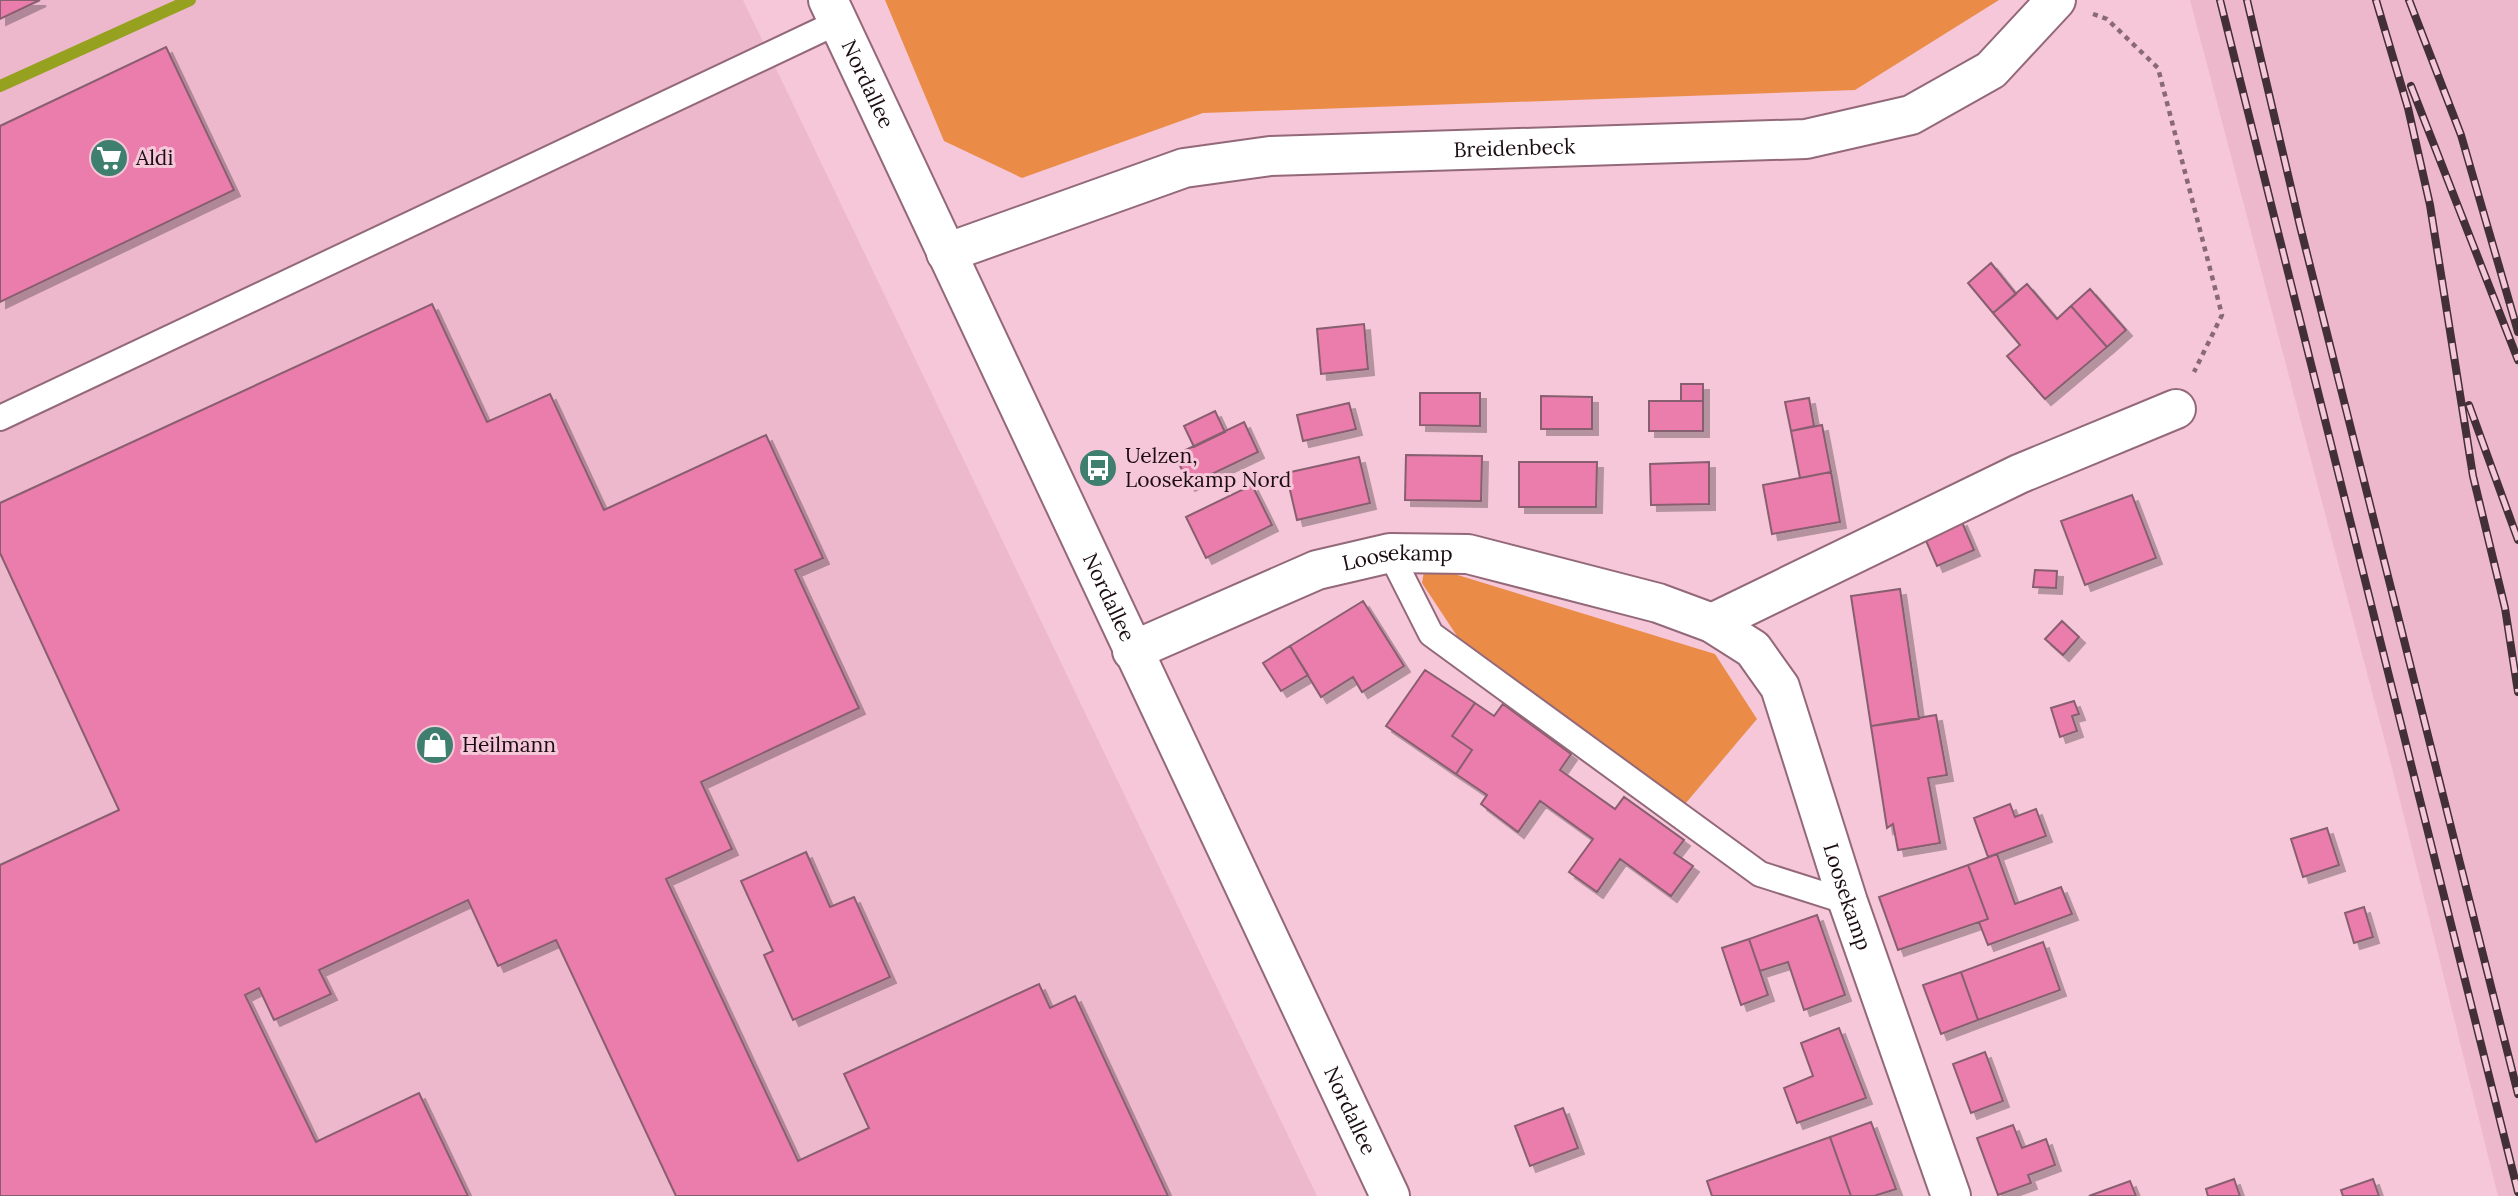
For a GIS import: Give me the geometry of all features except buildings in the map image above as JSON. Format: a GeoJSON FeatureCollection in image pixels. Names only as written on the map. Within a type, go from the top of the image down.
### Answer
{"type":"FeatureCollection","features":[{"type":"Feature","properties":{"kind":"street","name":"Breidenbeck"},"geometry":{"type":"LineString","coordinates":[[946,253],[1184,168],[1245,159],[1283,155],[1806,139],[1911,116],[1991,70],[2056,1]]}},
{"type":"Feature","properties":{"kind":"street","name":"Nordallee"},"geometry":{"type":"LineString","coordinates":[[833,11],[1390,1196]]}},
{"type":"Feature","properties":{"kind":"street"},"geometry":{"type":"LineString","coordinates":[[1712,623],[2020,474],[2176,410]]}},
{"type":"Feature","properties":{"kind":"street","name":"Loosekamp"},"geometry":{"type":"LineString","coordinates":[[1132,651],[1317,570],[1390,552],[1468,554],[1658,603],[1712,623],[1753,649],[1780,687],[1849,902],[1951,1196]]}},
{"type":"Feature","properties":{"kind":"lane"},"geometry":{"type":"LineString","coordinates":[[0,418],[833,11]]}},
{"type":"Feature","properties":{"kind":"lane"},"geometry":{"type":"LineString","coordinates":[[1390,552],[1431,634],[1760,874],[1849,902]]}},
{"type":"Feature","properties":{"kind":"path"},"geometry":{"type":"LineString","coordinates":[[2056,1],[2107,19],[2158,68],[2222,315],[2176,410]]}},
{"type":"Feature","properties":{"kind":"shaded area"},"geometry":{"type":"Polygon","coordinates":[[[0,0],[743,0],[1317,1196],[0,1196],[0,0]]]}},
{"type":"Feature","properties":{"kind":"shaded area"},"geometry":{"type":"Polygon","coordinates":[[[885,0],[1999,0],[1855,90],[1203,113],[1022,178],[944,141],[885,0]]]}},
{"type":"Feature","properties":{"kind":"shaded area"},"geometry":{"type":"Polygon","coordinates":[[[2190,0],[2518,0],[2518,1196],[2498,1196],[2392,768],[2190,0]]]}},
{"type":"Feature","properties":{"kind":"shaded area"},"geometry":{"type":"Polygon","coordinates":[[[1425,565],[1715,654],[1757,719],[1685,804],[1457,636],[1422,583],[1425,565]]]}},
{"type":"Feature","properties":{"kind":"waterway"},"geometry":{"type":"LineString","coordinates":[[0,86],[190,0]]}},
{"type":"Feature","properties":{"kind":"railway"},"geometry":{"type":"LineString","coordinates":[[2220,0],[2518,1192]]}},
{"type":"Feature","properties":{"kind":"railway"},"geometry":{"type":"LineString","coordinates":[[2247,0],[2300,226],[2518,1094]]}},
{"type":"Feature","properties":{"kind":"railway"},"geometry":{"type":"LineString","coordinates":[[2376,0],[2408,108],[2430,205],[2473,476],[2505,608],[2518,692]]}},
{"type":"Feature","properties":{"kind":"railway"},"geometry":{"type":"LineString","coordinates":[[2409,0],[2461,135],[2518,332]]}},
{"type":"Feature","properties":{"kind":"railway"},"geometry":{"type":"LineString","coordinates":[[2411,86],[2518,360]]}},
{"type":"Feature","properties":{"kind":"railway"},"geometry":{"type":"LineString","coordinates":[[2469,405],[2518,540]]}},
{"type":"Feature","properties":{"kind":"place","name":"Aldi"},"geometry":{"type":"Point","coordinates":[109,158]}},
{"type":"Feature","properties":{"kind":"place","name":"Uelzen, Loosekamp Nord"},"geometry":{"type":"Point","coordinates":[1098,468]}},
{"type":"Feature","properties":{"kind":"place","name":"Heilmann"},"geometry":{"type":"Point","coordinates":[435,745]}}]}
